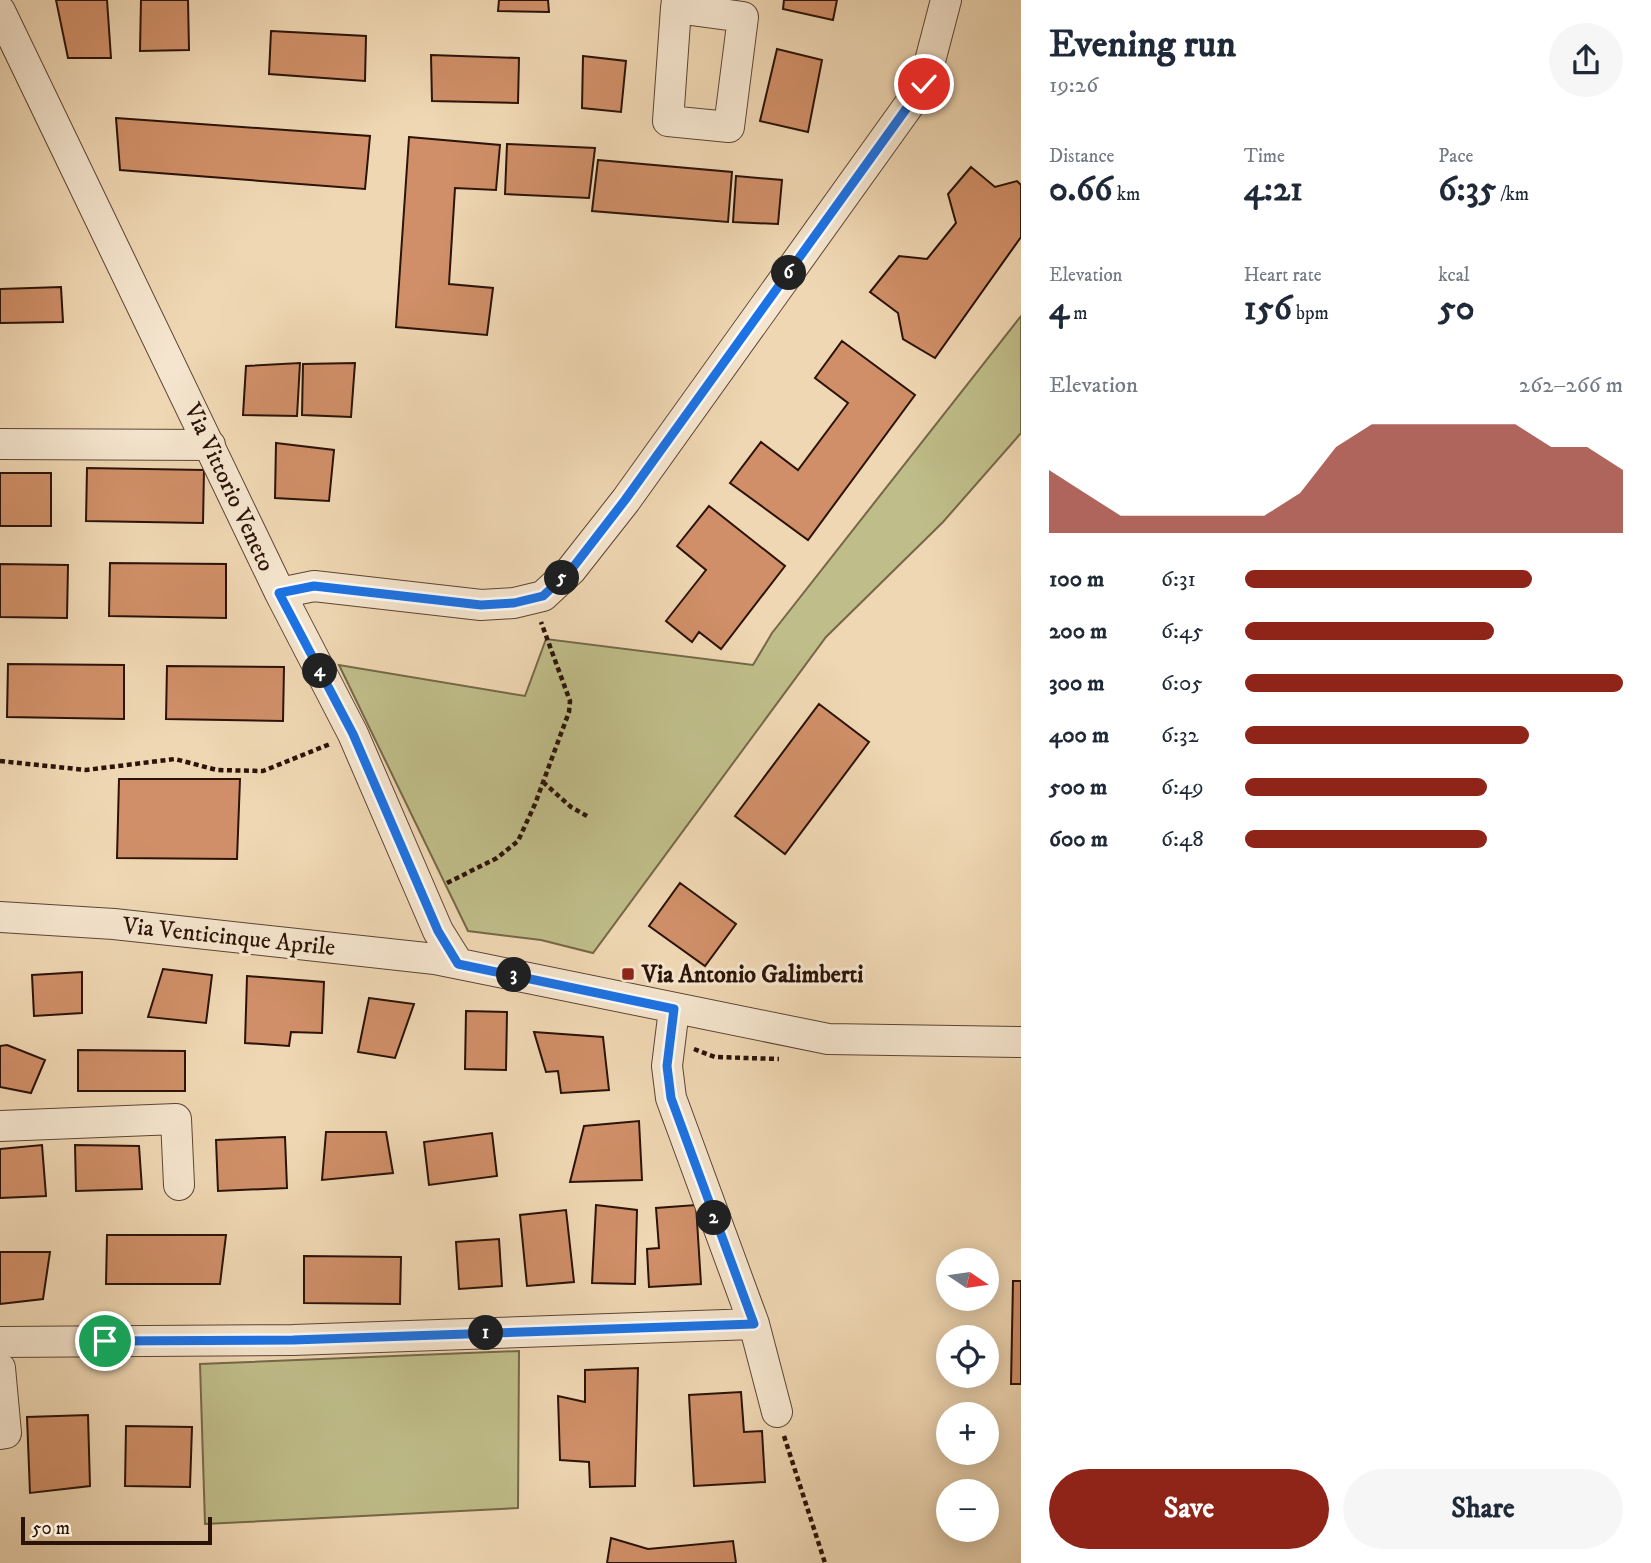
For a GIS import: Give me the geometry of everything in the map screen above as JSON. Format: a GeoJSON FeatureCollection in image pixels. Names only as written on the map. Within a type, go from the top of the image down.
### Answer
{"type":"FeatureCollection","features":[{"type":"Feature","properties":{"kind":"street"},"geometry":{"type":"LineString","coordinates":[[279,593],[314,586],[481,605],[514,603],[543,596],[571,570],[625,500],[924,84],[946,0]]}},
{"type":"Feature","properties":{"kind":"street","name":"Via Vittorio Veneto"},"geometry":{"type":"LineString","coordinates":[[0,11],[279,593],[353,734],[438,931],[458,964]]}},
{"type":"Feature","properties":{"kind":"street"},"geometry":{"type":"LineString","coordinates":[[0,444],[210,446]]}},
{"type":"Feature","properties":{"kind":"street","name":"Via Venticinque Aprile"},"geometry":{"type":"LineString","coordinates":[[0,916],[128,926],[386,953],[458,964]]}},
{"type":"Feature","properties":{"kind":"street"},"geometry":{"type":"LineString","coordinates":[[458,964],[828,1039],[1021,1042]]}},
{"type":"Feature","properties":{"kind":"street"},"geometry":{"type":"LineString","coordinates":[[674,1009],[667,1066],[671,1098],[754,1324],[777,1412]]}},
{"type":"Feature","properties":{"kind":"street"},"geometry":{"type":"LineString","coordinates":[[0,1126],[176,1119],[179,1185]]}},
{"type":"Feature","properties":{"kind":"street"},"geometry":{"type":"LineString","coordinates":[[0,1342],[293,1340],[754,1324]]}},
{"type":"Feature","properties":{"kind":"street"},"geometry":{"type":"LineString","coordinates":[[0,1368],[6,1433],[0,1434]]}},
{"type":"Feature","properties":{"kind":"path"},"geometry":{"type":"LineString","coordinates":[[440,887],[497,858],[518,841],[569,712],[569,701],[540,619],[531,621]]}},
{"type":"Feature","properties":{"kind":"path"},"geometry":{"type":"LineString","coordinates":[[0,761],[86,770],[174,759],[217,770],[263,771],[353,734]]}},
{"type":"Feature","properties":{"kind":"path"},"geometry":{"type":"LineString","coordinates":[[543,782],[571,807],[587,816]]}},
{"type":"Feature","properties":{"kind":"path"},"geometry":{"type":"LineString","coordinates":[[777,1412],[825,1563]]}},
{"type":"Feature","properties":{"kind":"shaded area"},"geometry":{"type":"Polygon","coordinates":[[[1021,316],[1021,433],[943,522],[826,637],[593,953],[541,940],[468,931],[339,665],[525,696],[546,639],[753,665],[772,633],[1021,316]]]}},
{"type":"Feature","properties":{"kind":"shaded area"},"geometry":{"type":"Polygon","coordinates":[[[519,1351],[518,1508],[205,1524],[200,1364],[519,1351]]]}},
{"type":"Feature","properties":{"kind":"building"},"geometry":{"type":"Polygon","coordinates":[[[56,0],[107,0],[111,58],[68,58],[56,0]]]}},
{"type":"Feature","properties":{"kind":"building"},"geometry":{"type":"Polygon","coordinates":[[[141,0],[188,0],[189,50],[140,51],[141,0]]]}},
{"type":"Feature","properties":{"kind":"building"},"geometry":{"type":"Polygon","coordinates":[[[499,0],[548,0],[549,12],[498,11],[499,0]]]}},
{"type":"Feature","properties":{"kind":"building"},"geometry":{"type":"Polygon","coordinates":[[[784,0],[837,0],[833,20],[783,9],[784,0]]]}},
{"type":"Feature","properties":{"kind":"building"},"geometry":{"type":"Polygon","coordinates":[[[271,31],[366,36],[365,81],[269,74],[271,31]]]}},
{"type":"Feature","properties":{"kind":"building"},"geometry":{"type":"Polygon","coordinates":[[[777,49],[822,60],[808,132],[760,121],[777,49]]]}},
{"type":"Feature","properties":{"kind":"building"},"geometry":{"type":"Polygon","coordinates":[[[431,55],[519,58],[518,103],[432,101],[431,55]]]}},
{"type":"Feature","properties":{"kind":"building"},"geometry":{"type":"Polygon","coordinates":[[[583,56],[626,61],[621,112],[582,108],[583,56]]]}},
{"type":"Feature","properties":{"kind":"building"},"geometry":{"type":"Polygon","coordinates":[[[116,118],[370,136],[365,189],[120,170],[116,118]]]}},
{"type":"Feature","properties":{"kind":"building"},"geometry":{"type":"Polygon","coordinates":[[[409,137],[500,145],[496,190],[455,188],[449,284],[493,288],[487,335],[396,327],[409,137]]]}},
{"type":"Feature","properties":{"kind":"building"},"geometry":{"type":"Polygon","coordinates":[[[507,144],[595,148],[589,198],[505,194],[507,144]]]}},
{"type":"Feature","properties":{"kind":"building"},"geometry":{"type":"Polygon","coordinates":[[[598,160],[732,172],[728,222],[592,211],[598,160]]]}},
{"type":"Feature","properties":{"kind":"building"},"geometry":{"type":"Polygon","coordinates":[[[971,167],[995,187],[1017,181],[1021,185],[1021,237],[935,358],[903,339],[898,313],[870,292],[899,256],[927,259],[956,223],[948,194],[971,167]]]}},
{"type":"Feature","properties":{"kind":"building"},"geometry":{"type":"Polygon","coordinates":[[[736,176],[782,180],[778,224],[733,222],[736,176]]]}},
{"type":"Feature","properties":{"kind":"building"},"geometry":{"type":"Polygon","coordinates":[[[61,287],[63,322],[0,323],[0,289],[61,287]]]}},
{"type":"Feature","properties":{"kind":"building"},"geometry":{"type":"Polygon","coordinates":[[[842,341],[915,395],[808,540],[730,483],[761,442],[798,470],[848,403],[815,378],[842,341]]]}},
{"type":"Feature","properties":{"kind":"building"},"geometry":{"type":"Polygon","coordinates":[[[300,363],[297,416],[243,415],[246,366],[300,363]]]}},
{"type":"Feature","properties":{"kind":"building"},"geometry":{"type":"Polygon","coordinates":[[[355,363],[351,417],[302,415],[303,364],[355,363]]]}},
{"type":"Feature","properties":{"kind":"building"},"geometry":{"type":"Polygon","coordinates":[[[276,443],[334,450],[329,501],[275,498],[276,443]]]}},
{"type":"Feature","properties":{"kind":"building"},"geometry":{"type":"Polygon","coordinates":[[[87,468],[204,470],[203,523],[86,521],[87,468]]]}},
{"type":"Feature","properties":{"kind":"building"},"geometry":{"type":"Polygon","coordinates":[[[0,473],[51,473],[51,526],[0,526],[0,473]]]}},
{"type":"Feature","properties":{"kind":"building"},"geometry":{"type":"Polygon","coordinates":[[[709,506],[785,566],[721,649],[699,632],[692,642],[666,621],[706,570],[677,546],[709,506]]]}},
{"type":"Feature","properties":{"kind":"building"},"geometry":{"type":"Polygon","coordinates":[[[110,563],[226,564],[226,618],[109,616],[110,563]]]}},
{"type":"Feature","properties":{"kind":"building"},"geometry":{"type":"Polygon","coordinates":[[[0,564],[68,565],[67,618],[0,617],[0,564]]]}},
{"type":"Feature","properties":{"kind":"building"},"geometry":{"type":"Polygon","coordinates":[[[8,664],[124,665],[124,719],[7,717],[8,664]]]}},
{"type":"Feature","properties":{"kind":"building"},"geometry":{"type":"Polygon","coordinates":[[[167,666],[284,667],[283,721],[166,719],[167,666]]]}},
{"type":"Feature","properties":{"kind":"building"},"geometry":{"type":"Polygon","coordinates":[[[819,704],[869,742],[785,854],[735,816],[819,704]]]}},
{"type":"Feature","properties":{"kind":"building"},"geometry":{"type":"Polygon","coordinates":[[[119,779],[240,779],[237,859],[117,858],[119,779]]]}},
{"type":"Feature","properties":{"kind":"building"},"geometry":{"type":"Polygon","coordinates":[[[680,883],[736,924],[705,966],[649,926],[680,883]]]}},
{"type":"Feature","properties":{"kind":"building"},"geometry":{"type":"Polygon","coordinates":[[[163,969],[212,975],[206,1023],[148,1017],[163,969]]]}},
{"type":"Feature","properties":{"kind":"building"},"geometry":{"type":"Polygon","coordinates":[[[82,972],[82,1013],[34,1016],[32,975],[82,972]]]}},
{"type":"Feature","properties":{"kind":"building"},"geometry":{"type":"Polygon","coordinates":[[[247,976],[324,982],[322,1033],[291,1032],[289,1046],[245,1043],[247,976]]]}},
{"type":"Feature","properties":{"kind":"building"},"geometry":{"type":"Polygon","coordinates":[[[369,998],[414,1004],[395,1058],[358,1052],[369,998]]]}},
{"type":"Feature","properties":{"kind":"building"},"geometry":{"type":"Polygon","coordinates":[[[466,1011],[507,1012],[506,1070],[465,1069],[466,1011]]]}},
{"type":"Feature","properties":{"kind":"building"},"geometry":{"type":"Polygon","coordinates":[[[534,1032],[603,1037],[609,1090],[561,1093],[558,1071],[546,1072],[534,1032]]]}},
{"type":"Feature","properties":{"kind":"building"},"geometry":{"type":"Polygon","coordinates":[[[7,1045],[45,1060],[31,1093],[0,1087],[0,1046],[7,1045]]]}},
{"type":"Feature","properties":{"kind":"building"},"geometry":{"type":"Polygon","coordinates":[[[78,1050],[185,1051],[185,1091],[78,1091],[78,1050]]]}},
{"type":"Feature","properties":{"kind":"building"},"geometry":{"type":"Polygon","coordinates":[[[639,1121],[642,1180],[570,1182],[584,1126],[639,1121]]]}},
{"type":"Feature","properties":{"kind":"building"},"geometry":{"type":"Polygon","coordinates":[[[326,1132],[386,1132],[393,1173],[322,1180],[326,1132]]]}},
{"type":"Feature","properties":{"kind":"building"},"geometry":{"type":"Polygon","coordinates":[[[492,1133],[497,1176],[429,1185],[424,1142],[492,1133]]]}},
{"type":"Feature","properties":{"kind":"building"},"geometry":{"type":"Polygon","coordinates":[[[285,1137],[287,1188],[218,1191],[216,1140],[285,1137]]]}},
{"type":"Feature","properties":{"kind":"building"},"geometry":{"type":"Polygon","coordinates":[[[42,1145],[46,1196],[0,1198],[0,1149],[42,1145]]]}},
{"type":"Feature","properties":{"kind":"building"},"geometry":{"type":"Polygon","coordinates":[[[75,1145],[139,1146],[142,1189],[76,1191],[75,1145]]]}},
{"type":"Feature","properties":{"kind":"building"},"geometry":{"type":"Polygon","coordinates":[[[596,1205],[637,1210],[635,1284],[592,1283],[596,1205]]]}},
{"type":"Feature","properties":{"kind":"building"},"geometry":{"type":"Polygon","coordinates":[[[696,1205],[701,1284],[649,1287],[647,1249],[659,1248],[656,1208],[696,1205]]]}},
{"type":"Feature","properties":{"kind":"building"},"geometry":{"type":"Polygon","coordinates":[[[566,1210],[574,1282],[527,1286],[520,1215],[566,1210]]]}},
{"type":"Feature","properties":{"kind":"building"},"geometry":{"type":"Polygon","coordinates":[[[107,1235],[226,1235],[220,1284],[106,1284],[107,1235]]]}},
{"type":"Feature","properties":{"kind":"building"},"geometry":{"type":"Polygon","coordinates":[[[499,1239],[502,1286],[459,1289],[456,1242],[499,1239]]]}},
{"type":"Feature","properties":{"kind":"building"},"geometry":{"type":"Polygon","coordinates":[[[0,1252],[50,1252],[43,1299],[0,1304],[0,1252]]]}},
{"type":"Feature","properties":{"kind":"building"},"geometry":{"type":"Polygon","coordinates":[[[304,1256],[401,1257],[400,1304],[304,1303],[304,1256]]]}},
{"type":"Feature","properties":{"kind":"building"},"geometry":{"type":"Polygon","coordinates":[[[1013,1281],[1021,1281],[1021,1384],[1011,1384],[1013,1281]]]}},
{"type":"Feature","properties":{"kind":"building"},"geometry":{"type":"Polygon","coordinates":[[[638,1368],[635,1486],[590,1487],[589,1462],[560,1460],[558,1396],[585,1402],[585,1370],[638,1368]]]}},
{"type":"Feature","properties":{"kind":"building"},"geometry":{"type":"Polygon","coordinates":[[[741,1392],[744,1432],[762,1431],[765,1482],[694,1486],[689,1395],[741,1392]]]}},
{"type":"Feature","properties":{"kind":"building"},"geometry":{"type":"Polygon","coordinates":[[[88,1415],[90,1486],[30,1493],[27,1417],[88,1415]]]}},
{"type":"Feature","properties":{"kind":"building"},"geometry":{"type":"Polygon","coordinates":[[[126,1426],[192,1427],[190,1487],[125,1486],[126,1426]]]}},
{"type":"Feature","properties":{"kind":"building"},"geometry":{"type":"Polygon","coordinates":[[[611,1538],[648,1549],[733,1541],[736,1563],[607,1563],[611,1538]]]}},
{"type":"Feature","properties":{"kind":"place","name":"Via Antonio Galimberti"},"geometry":{"type":"Point","coordinates":[628,974]}},
{"type":"Feature","properties":{"kind":"route"},"geometry":{"type":"LineString","coordinates":[[105,1341],[293,1340],[754,1324],[671,1098],[667,1066],[674,1009],[458,964],[438,931],[353,734],[279,593],[314,586],[481,605],[514,603],[543,596],[571,570],[625,500],[924,84]]}}]}
